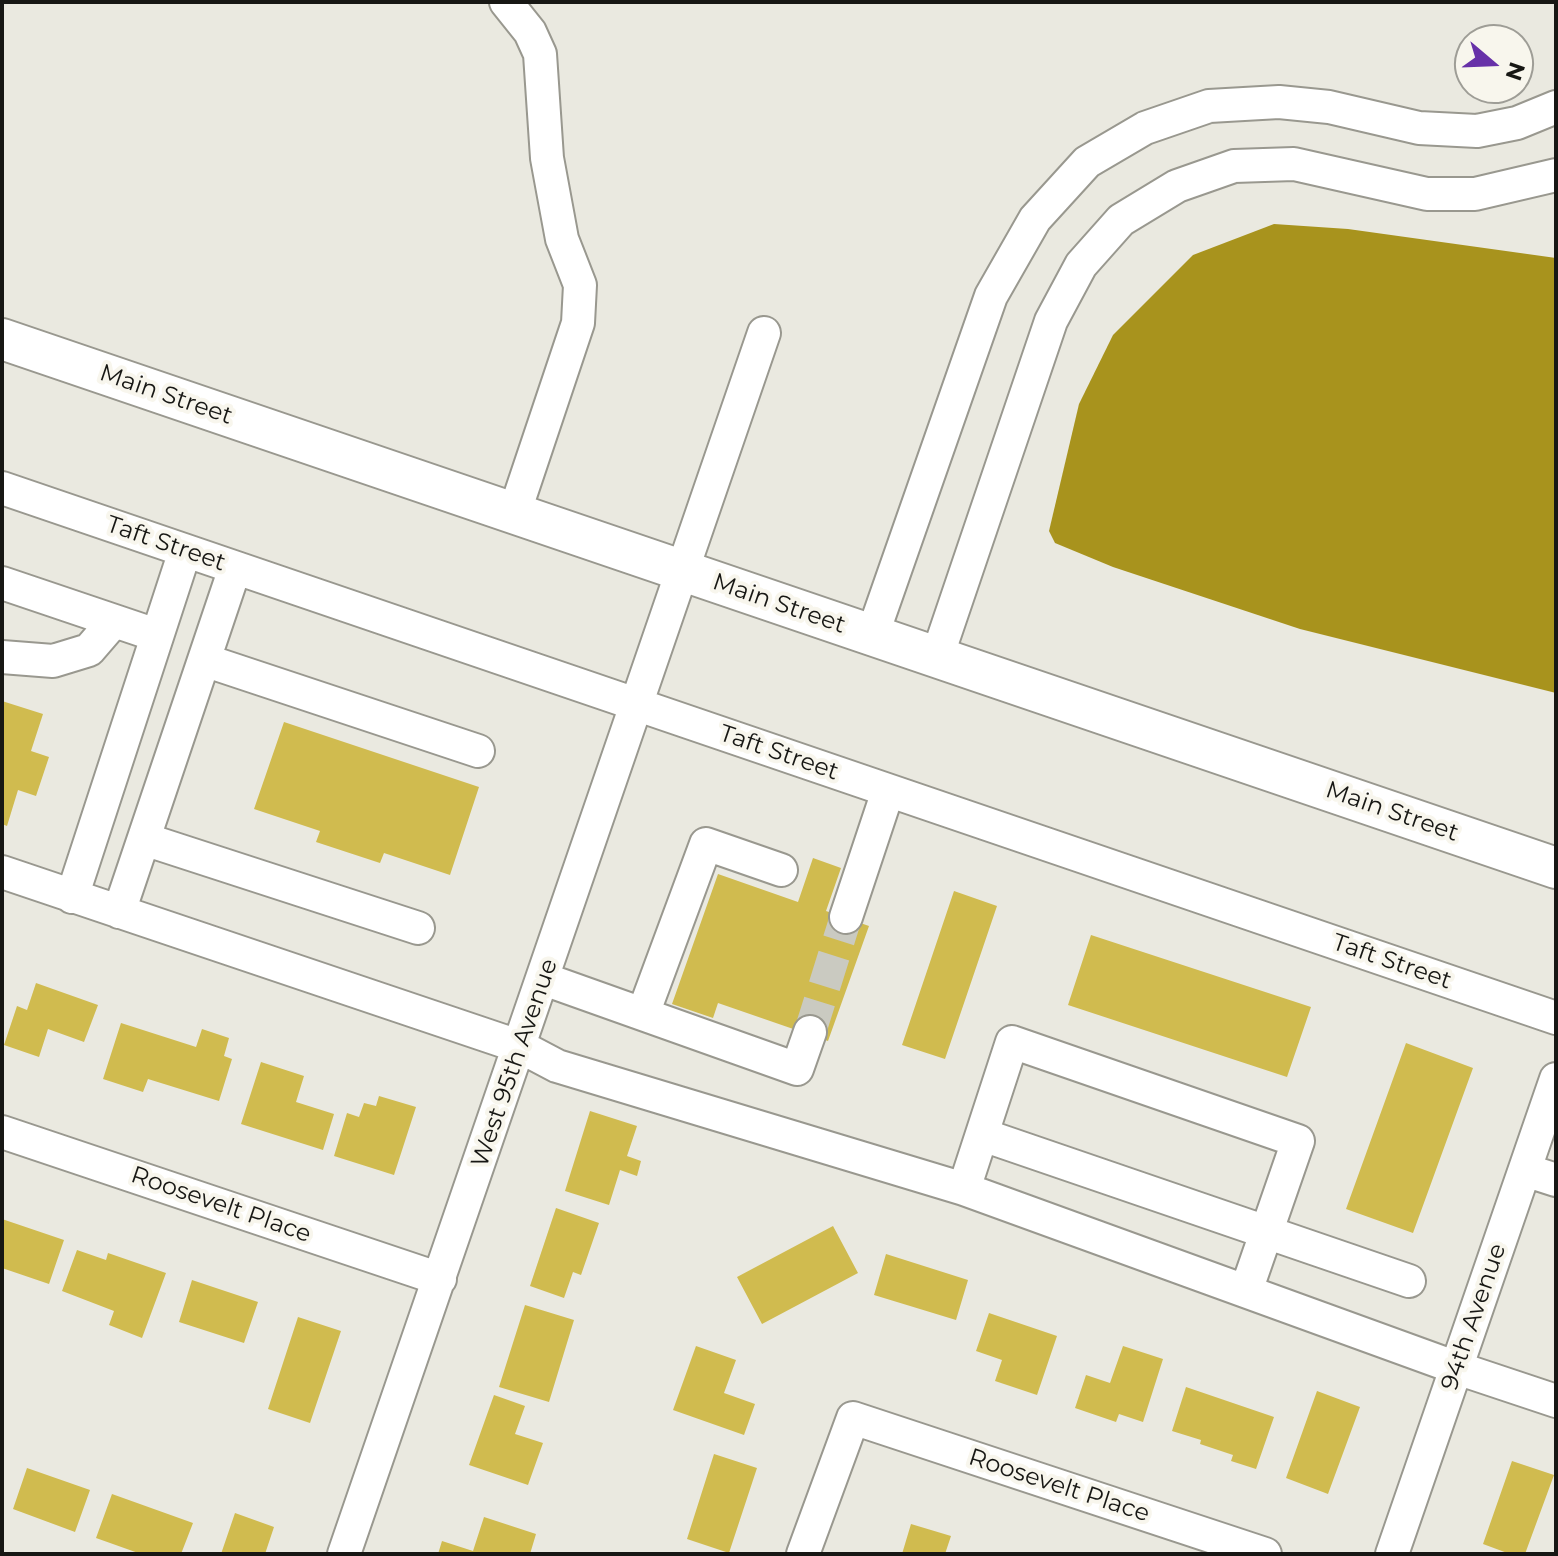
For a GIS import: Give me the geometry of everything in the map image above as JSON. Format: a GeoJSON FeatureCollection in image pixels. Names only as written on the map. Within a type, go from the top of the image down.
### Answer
{"type":"FeatureCollection","features":[{"type":"Feature","properties":{"kind":"main road","name":"Main Street"},"geometry":{"type":"LineString","coordinates":[[2,339],[1556,868]]}},
{"type":"Feature","properties":{"kind":"street"},"geometry":{"type":"LineString","coordinates":[[506,2],[530,32],[540,54],[547,158],[562,239],[580,285],[578,323],[514,514]]}},
{"type":"Feature","properties":{"kind":"street"},"geometry":{"type":"LineString","coordinates":[[872,636],[991,296],[1035,219],[1087,162],[1145,128],[1209,106],[1291,103],[1329,107],[1419,128],[1477,131],[1517,123],[1556,107]]}},
{"type":"Feature","properties":{"kind":"street"},"geometry":{"type":"LineString","coordinates":[[937,657],[1051,321],[1081,265],[1121,220],[1177,186],[1234,166],[1294,164],[1427,194],[1475,194],[1556,175]]}},
{"type":"Feature","properties":{"kind":"street","name":"West 95th Avenue"},"geometry":{"type":"LineString","coordinates":[[344,1554],[521,1047],[764,333]]}},
{"type":"Feature","properties":{"kind":"street","name":"Taft Street"},"geometry":{"type":"LineString","coordinates":[[2,488],[1556,1018]]}},
{"type":"Feature","properties":{"kind":"street"},"geometry":{"type":"LineString","coordinates":[[72,897],[185,551]]}},
{"type":"Feature","properties":{"kind":"street"},"geometry":{"type":"LineString","coordinates":[[119,912],[235,568]]}},
{"type":"Feature","properties":{"kind":"street"},"geometry":{"type":"LineString","coordinates":[[2,583],[156,635]]}},
{"type":"Feature","properties":{"kind":"street"},"geometry":{"type":"LineString","coordinates":[[2,657],[53,661],[89,650],[114,621]]}},
{"type":"Feature","properties":{"kind":"street"},"geometry":{"type":"LineString","coordinates":[[204,660],[478,751]]}},
{"type":"Feature","properties":{"kind":"street"},"geometry":{"type":"LineString","coordinates":[[846,917],[888,791]]}},
{"type":"Feature","properties":{"kind":"street"},"geometry":{"type":"LineString","coordinates":[[144,839],[418,928]]}},
{"type":"Feature","properties":{"kind":"street"},"geometry":{"type":"LineString","coordinates":[[643,1014],[706,844],[781,870]]}},
{"type":"Feature","properties":{"kind":"street"},"geometry":{"type":"LineString","coordinates":[[2,872],[521,1047],[557,1066],[964,1189],[1556,1401]]}},
{"type":"Feature","properties":{"kind":"street"},"geometry":{"type":"LineString","coordinates":[[544,979],[797,1069],[810,1032]]}},
{"type":"Feature","properties":{"kind":"street"},"geometry":{"type":"LineString","coordinates":[[964,1189],[1012,1042],[1298,1141],[1246,1291]]}},
{"type":"Feature","properties":{"kind":"street","name":"94th Avenue"},"geometry":{"type":"LineString","coordinates":[[1392,1554],[1556,1079]]}},
{"type":"Feature","properties":{"kind":"street","name":"Roosevelt Place"},"geometry":{"type":"LineString","coordinates":[[2,1132],[440,1279]]}},
{"type":"Feature","properties":{"kind":"street"},"geometry":{"type":"LineString","coordinates":[[983,1135],[1409,1281]]}},
{"type":"Feature","properties":{"kind":"street"},"geometry":{"type":"LineString","coordinates":[[1525,1170],[1556,1180]]}},
{"type":"Feature","properties":{"kind":"street","name":"Roosevelt Place"},"geometry":{"type":"LineString","coordinates":[[803,1554],[853,1418],[1265,1554]]}},
{"type":"Feature","properties":{"kind":"shaded area"},"geometry":{"type":"Polygon","coordinates":[[[1274,224],[1348,229],[1556,258],[1556,693],[1300,629],[1113,567],[1055,543],[1049,531],[1079,404],[1113,335],[1193,255],[1274,224]]]}},
{"type":"Feature","properties":{"kind":"building"},"geometry":{"type":"Polygon","coordinates":[[[2,701],[43,714],[31,751],[49,757],[36,796],[18,790],[7,826],[2,824],[2,701]]]}},
{"type":"Feature","properties":{"kind":"building"},"geometry":{"type":"Polygon","coordinates":[[[284,722],[479,787],[450,875],[384,853],[380,863],[316,842],[320,831],[254,809],[284,722]]]}},
{"type":"Feature","properties":{"kind":"building"},"geometry":{"type":"Polygon","coordinates":[[[813,858],[841,868],[826,911],[869,926],[828,1041],[718,1003],[713,1018],[672,1004],[718,874],[798,902],[813,858]]]}},
{"type":"Feature","properties":{"kind":"building"},"geometry":{"type":"Polygon","coordinates":[[[954,891],[997,906],[945,1059],[902,1045],[954,891]]]}},
{"type":"Feature","properties":{"kind":"building"},"geometry":{"type":"Polygon","coordinates":[[[1091,935],[1311,1007],[1287,1077],[1068,1005],[1091,935]]]}},
{"type":"Feature","properties":{"kind":"building"},"geometry":{"type":"Polygon","coordinates":[[[36,983],[98,1005],[84,1042],[48,1029],[39,1057],[4,1045],[17,1006],[27,1010],[36,983]]]}},
{"type":"Feature","properties":{"kind":"building"},"geometry":{"type":"Polygon","coordinates":[[[121,1023],[196,1047],[202,1029],[229,1038],[224,1056],[232,1059],[219,1101],[148,1079],[143,1092],[103,1079],[121,1023]]]}},
{"type":"Feature","properties":{"kind":"building"},"geometry":{"type":"Polygon","coordinates":[[[1406,1043],[1473,1068],[1413,1233],[1346,1209],[1406,1043]]]}},
{"type":"Feature","properties":{"kind":"building"},"geometry":{"type":"Polygon","coordinates":[[[261,1062],[304,1076],[296,1102],[334,1114],[323,1150],[241,1124],[261,1062]]]}},
{"type":"Feature","properties":{"kind":"building"},"geometry":{"type":"Polygon","coordinates":[[[379,1096],[416,1107],[394,1175],[334,1156],[347,1113],[359,1117],[364,1103],[376,1106],[379,1096]]]}},
{"type":"Feature","properties":{"kind":"building"},"geometry":{"type":"Polygon","coordinates":[[[590,1111],[637,1126],[627,1156],[641,1161],[637,1176],[620,1170],[609,1205],[565,1191],[590,1111]]]}},
{"type":"Feature","properties":{"kind":"building"},"geometry":{"type":"Polygon","coordinates":[[[556,1208],[599,1223],[581,1275],[573,1272],[564,1298],[530,1286],[556,1208]]]}},
{"type":"Feature","properties":{"kind":"building"},"geometry":{"type":"Polygon","coordinates":[[[2,1219],[64,1240],[49,1284],[2,1268],[2,1219]]]}},
{"type":"Feature","properties":{"kind":"building"},"geometry":{"type":"Polygon","coordinates":[[[833,1226],[858,1273],[762,1324],[737,1277],[833,1226]]]}},
{"type":"Feature","properties":{"kind":"building"},"geometry":{"type":"Polygon","coordinates":[[[77,1250],[106,1260],[108,1253],[166,1273],[142,1338],[109,1325],[114,1311],[62,1291],[77,1250]]]}},
{"type":"Feature","properties":{"kind":"building"},"geometry":{"type":"Polygon","coordinates":[[[886,1254],[968,1280],[956,1320],[874,1295],[886,1254]]]}},
{"type":"Feature","properties":{"kind":"building"},"geometry":{"type":"Polygon","coordinates":[[[192,1280],[258,1302],[244,1343],[179,1322],[192,1280]]]}},
{"type":"Feature","properties":{"kind":"building"},"geometry":{"type":"Polygon","coordinates":[[[525,1305],[574,1320],[549,1402],[499,1387],[525,1305]]]}},
{"type":"Feature","properties":{"kind":"building"},"geometry":{"type":"Polygon","coordinates":[[[989,1313],[1057,1336],[1037,1395],[995,1381],[1002,1360],[976,1351],[989,1313]]]}},
{"type":"Feature","properties":{"kind":"building"},"geometry":{"type":"Polygon","coordinates":[[[298,1317],[341,1331],[310,1423],[268,1409],[298,1317]]]}},
{"type":"Feature","properties":{"kind":"building"},"geometry":{"type":"Polygon","coordinates":[[[696,1346],[736,1360],[724,1393],[755,1404],[744,1435],[673,1410],[696,1346]]]}},
{"type":"Feature","properties":{"kind":"building"},"geometry":{"type":"Polygon","coordinates":[[[1123,1346],[1163,1359],[1143,1422],[1119,1414],[1116,1422],[1075,1408],[1086,1375],[1110,1383],[1123,1346]]]}},
{"type":"Feature","properties":{"kind":"building"},"geometry":{"type":"Polygon","coordinates":[[[1186,1387],[1274,1417],[1256,1469],[1231,1461],[1233,1455],[1200,1444],[1201,1440],[1172,1431],[1186,1387]]]}},
{"type":"Feature","properties":{"kind":"building"},"geometry":{"type":"Polygon","coordinates":[[[1317,1391],[1360,1407],[1328,1494],[1286,1478],[1317,1391]]]}},
{"type":"Feature","properties":{"kind":"building"},"geometry":{"type":"Polygon","coordinates":[[[494,1395],[525,1406],[515,1434],[543,1443],[528,1485],[469,1465],[494,1395]]]}},
{"type":"Feature","properties":{"kind":"building"},"geometry":{"type":"Polygon","coordinates":[[[714,1454],[757,1468],[729,1553],[687,1539],[714,1454]]]}},
{"type":"Feature","properties":{"kind":"building"},"geometry":{"type":"Polygon","coordinates":[[[1512,1461],[1554,1475],[1525,1554],[1510,1554],[1483,1544],[1512,1461]]]}},
{"type":"Feature","properties":{"kind":"building"},"geometry":{"type":"Polygon","coordinates":[[[27,1468],[90,1490],[75,1532],[13,1509],[27,1468]]]}},
{"type":"Feature","properties":{"kind":"building"},"geometry":{"type":"Polygon","coordinates":[[[112,1494],[193,1523],[181,1554],[141,1554],[96,1538],[112,1494]]]}},
{"type":"Feature","properties":{"kind":"building"},"geometry":{"type":"Polygon","coordinates":[[[235,1513],[274,1527],[265,1554],[221,1554],[235,1513]]]}},
{"type":"Feature","properties":{"kind":"building"},"geometry":{"type":"Polygon","coordinates":[[[484,1517],[536,1534],[530,1554],[438,1554],[442,1541],[473,1551],[484,1517]]]}},
{"type":"Feature","properties":{"kind":"building"},"geometry":{"type":"Polygon","coordinates":[[[911,1524],[951,1536],[945,1554],[902,1554],[911,1524]]]}},
{"type":"Feature","properties":{"kind":"tunnel"},"geometry":{"type":"LineString","coordinates":[[810,1032],[846,917]]}}]}
